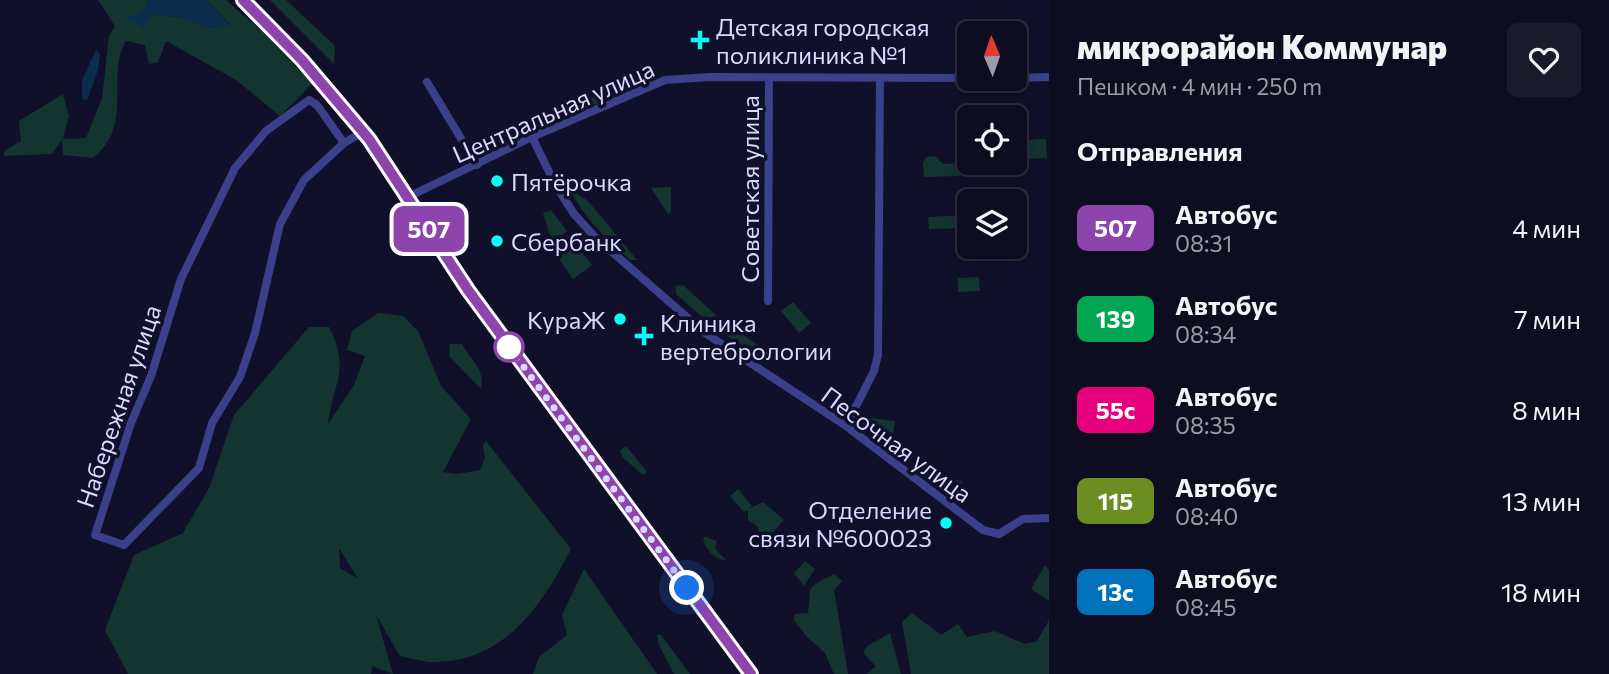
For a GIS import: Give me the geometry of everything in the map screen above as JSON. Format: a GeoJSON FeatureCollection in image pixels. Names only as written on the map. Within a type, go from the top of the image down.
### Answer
{"type":"FeatureCollection","features":[{"type":"Feature","properties":{"kind":"main road"},"geometry":{"type":"LineString","coordinates":[[243,0],[294,50],[363,132],[468,290],[751,674]]}},
{"type":"Feature","properties":{"kind":"street"},"geometry":{"type":"LineString","coordinates":[[1027,78],[1049,77]]}},
{"type":"Feature","properties":{"kind":"street","name":"Советская улица"},"geometry":{"type":"LineString","coordinates":[[768,301],[769,78]]}},
{"type":"Feature","properties":{"kind":"street"},"geometry":{"type":"LineString","coordinates":[[846,426],[874,371],[878,355],[880,78]]}},
{"type":"Feature","properties":{"kind":"street","name":"Центральная улица"},"geometry":{"type":"LineString","coordinates":[[408,197],[532,137],[665,80],[957,78]]}},
{"type":"Feature","properties":{"kind":"street"},"geometry":{"type":"LineString","coordinates":[[428,82],[477,165]]}},
{"type":"Feature","properties":{"kind":"street","name":"Набережная улица"},"geometry":{"type":"LineString","coordinates":[[344,143],[317,105],[309,100],[266,131],[235,168],[181,279],[151,376],[131,423],[95,535],[124,545],[199,468],[212,423],[240,377],[255,333],[280,224],[304,180],[344,143],[363,132]]}},
{"type":"Feature","properties":{"kind":"street","name":"Песочная улица"},"geometry":{"type":"LineString","coordinates":[[532,137],[555,184],[574,214],[595,237],[705,333],[846,426],[983,530],[999,534],[1023,519],[1049,518]]}},
{"type":"Feature","properties":{"kind":"green space"},"geometry":{"type":"Polygon","coordinates":[[[98,0],[149,0],[142,14],[126,17],[143,27],[153,14],[184,18],[209,28],[230,24],[206,0],[226,0],[263,32],[312,84],[280,116],[236,80],[166,41],[158,62],[149,64],[145,45],[126,41],[120,54],[113,131],[106,145],[93,158],[63,155],[62,140],[52,154],[4,156],[4,151],[21,141],[19,121],[63,94],[69,116],[63,139],[86,138],[102,98],[109,36],[115,26],[98,0]]]}},
{"type":"Feature","properties":{"kind":"green space"},"geometry":{"type":"Polygon","coordinates":[[[270,0],[286,0],[335,46],[334,64],[270,0]]]}},
{"type":"Feature","properties":{"kind":"green space"},"geometry":{"type":"Polygon","coordinates":[[[873,23],[897,23],[897,35],[873,35],[873,23]]]}},
{"type":"Feature","properties":{"kind":"green space"},"geometry":{"type":"Polygon","coordinates":[[[624,82],[632,89],[562,119],[560,114],[624,82]]]}},
{"type":"Feature","properties":{"kind":"green space"},"geometry":{"type":"Polygon","coordinates":[[[1046,139],[1047,158],[1027,159],[1027,140],[1046,139]]]}},
{"type":"Feature","properties":{"kind":"green space"},"geometry":{"type":"Polygon","coordinates":[[[935,156],[943,164],[957,163],[957,175],[960,176],[924,177],[923,163],[926,157],[935,156]]]}},
{"type":"Feature","properties":{"kind":"green space"},"geometry":{"type":"Polygon","coordinates":[[[671,187],[671,212],[668,214],[651,188],[671,187]]]}},
{"type":"Feature","properties":{"kind":"green space"},"geometry":{"type":"Polygon","coordinates":[[[570,189],[588,201],[637,260],[630,260],[596,228],[570,189]]]}},
{"type":"Feature","properties":{"kind":"green space"},"geometry":{"type":"Polygon","coordinates":[[[551,210],[567,231],[552,243],[543,213],[551,210]]]}},
{"type":"Feature","properties":{"kind":"green space"},"geometry":{"type":"Polygon","coordinates":[[[957,215],[957,228],[929,229],[928,217],[957,215]]]}},
{"type":"Feature","properties":{"kind":"green space"},"geometry":{"type":"Polygon","coordinates":[[[568,235],[592,265],[573,279],[554,252],[557,243],[568,235]]]}},
{"type":"Feature","properties":{"kind":"green space"},"geometry":{"type":"Polygon","coordinates":[[[979,277],[980,291],[958,292],[958,278],[979,277]]]}},
{"type":"Feature","properties":{"kind":"green space"},"geometry":{"type":"Polygon","coordinates":[[[683,285],[721,320],[758,345],[757,351],[752,352],[716,329],[676,294],[676,286],[683,285]]]}},
{"type":"Feature","properties":{"kind":"green space"},"geometry":{"type":"Polygon","coordinates":[[[793,302],[811,323],[799,333],[781,311],[793,302]]]}},
{"type":"Feature","properties":{"kind":"green space"},"geometry":{"type":"Polygon","coordinates":[[[378,313],[403,316],[418,331],[441,386],[471,419],[443,472],[458,474],[480,470],[485,458],[483,445],[486,441],[571,549],[548,589],[520,625],[503,640],[462,659],[433,662],[400,656],[376,615],[393,674],[372,666],[371,674],[128,674],[105,630],[134,555],[183,533],[209,488],[234,415],[309,327],[329,327],[339,355],[339,376],[328,424],[354,385],[365,356],[347,350],[352,331],[378,313]],[[339,548],[340,568],[358,579],[339,548]]]}},
{"type":"Feature","properties":{"kind":"green space"},"geometry":{"type":"Polygon","coordinates":[[[450,344],[462,344],[479,370],[481,389],[449,356],[450,344]]]}},
{"type":"Feature","properties":{"kind":"green space"},"geometry":{"type":"Polygon","coordinates":[[[862,417],[895,421],[892,445],[860,425],[862,417]]]}},
{"type":"Feature","properties":{"kind":"green space"},"geometry":{"type":"Polygon","coordinates":[[[626,446],[647,472],[643,475],[622,457],[620,450],[626,446]]]}},
{"type":"Feature","properties":{"kind":"green space"},"geometry":{"type":"Polygon","coordinates":[[[944,478],[962,481],[959,505],[940,489],[944,478]]]}},
{"type":"Feature","properties":{"kind":"green space"},"geometry":{"type":"Polygon","coordinates":[[[738,489],[752,506],[749,509],[763,502],[784,520],[768,538],[760,538],[758,527],[748,520],[748,510],[744,512],[730,496],[738,489]]]}},
{"type":"Feature","properties":{"kind":"green space"},"geometry":{"type":"Polygon","coordinates":[[[703,538],[717,541],[715,549],[726,560],[718,558],[708,550],[703,538]]]}},
{"type":"Feature","properties":{"kind":"green space"},"geometry":{"type":"Polygon","coordinates":[[[805,561],[815,569],[804,586],[794,573],[805,561]]]}},
{"type":"Feature","properties":{"kind":"green space"},"geometry":{"type":"Polygon","coordinates":[[[1045,565],[1049,570],[1049,601],[1031,589],[1045,565]]]}},
{"type":"Feature","properties":{"kind":"green space"},"geometry":{"type":"Polygon","coordinates":[[[584,569],[657,674],[533,674],[539,657],[567,635],[562,615],[584,569]]]}},
{"type":"Feature","properties":{"kind":"green space"},"geometry":{"type":"Polygon","coordinates":[[[834,574],[842,581],[834,590],[848,674],[834,674],[825,653],[807,637],[794,620],[795,614],[808,613],[811,588],[834,574]]]}},
{"type":"Feature","properties":{"kind":"green space"},"geometry":{"type":"Polygon","coordinates":[[[912,613],[941,635],[958,624],[967,637],[995,631],[1025,644],[1037,641],[1049,620],[1049,674],[911,674],[902,622],[912,613]]]}},
{"type":"Feature","properties":{"kind":"green space"},"geometry":{"type":"Polygon","coordinates":[[[890,633],[901,674],[867,674],[876,666],[863,653],[867,646],[890,633]]]}},
{"type":"Feature","properties":{"kind":"green space"},"geometry":{"type":"Polygon","coordinates":[[[657,635],[661,635],[690,674],[674,674],[659,645],[657,635]]]}},
{"type":"Feature","properties":{"kind":"water"},"geometry":{"type":"Polygon","coordinates":[[[149,0],[206,0],[230,25],[209,28],[184,18],[154,14],[143,27],[124,17],[142,14],[149,0]]]}},
{"type":"Feature","properties":{"kind":"water"},"geometry":{"type":"Polygon","coordinates":[[[96,50],[100,54],[98,70],[87,100],[82,99],[82,80],[96,50]]]}},
{"type":"Feature","properties":{"kind":"bus line","name":"507"},"geometry":{"type":"LineString","coordinates":[[243,0],[323,83],[369,139],[468,290],[751,674]]}},
{"type":"Feature","properties":{"kind":"place","name":"Детская городская поликлиника №1"},"geometry":{"type":"Point","coordinates":[700,40]}},
{"type":"Feature","properties":{"kind":"place","name":"Пятёрочка"},"geometry":{"type":"Point","coordinates":[497,181]}},
{"type":"Feature","properties":{"kind":"place","name":"Сбербанк"},"geometry":{"type":"Point","coordinates":[497,241]}},
{"type":"Feature","properties":{"kind":"place","name":"КураЖ"},"geometry":{"type":"Point","coordinates":[620,319]}},
{"type":"Feature","properties":{"kind":"place","name":"Клиника вертебрологии"},"geometry":{"type":"Point","coordinates":[644,336]}},
{"type":"Feature","properties":{"kind":"place","name":"Отделение связи №600023"},"geometry":{"type":"Point","coordinates":[946,523]}},
{"type":"Feature","properties":{"kind":"route"},"geometry":{"type":"LineString","coordinates":[[509,347],[687,588]]}}]}
